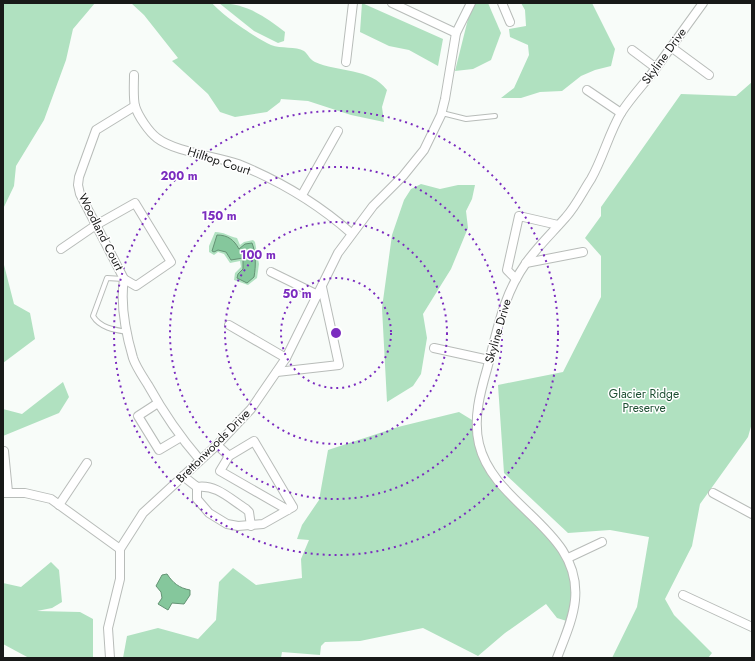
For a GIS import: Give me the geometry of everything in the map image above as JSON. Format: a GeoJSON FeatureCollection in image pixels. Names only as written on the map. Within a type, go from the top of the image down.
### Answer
{"type":"FeatureCollection","features":[{"type":"Feature","properties":{"kind":"street"},"geometry":{"type":"LineString","coordinates":[[346,62],[353,3]]}},
{"type":"Feature","properties":{"kind":"street"},"geometry":{"type":"LineString","coordinates":[[392,3],[456,33],[471,3]]}},
{"type":"Feature","properties":{"kind":"street"},"geometry":{"type":"LineString","coordinates":[[502,3],[510,22]]}},
{"type":"Feature","properties":{"kind":"street","name":"Skyline Drive"},"geometry":{"type":"LineString","coordinates":[[559,657],[575,601],[575,584],[568,558],[560,545],[546,529],[514,500],[497,481],[485,462],[479,443],[477,426],[479,399],[497,327],[516,279],[526,263],[567,215],[592,177],[621,113],[703,3]]}},
{"type":"Feature","properties":{"kind":"street","name":"Brettonwoods Drive"},"geometry":{"type":"LineString","coordinates":[[120,549],[143,514],[217,445],[251,409],[286,358],[338,252],[373,206],[417,160],[424,150],[441,113],[447,92],[456,33]]}},
{"type":"Feature","properties":{"kind":"street"},"geometry":{"type":"LineString","coordinates":[[671,47],[709,75]]}},
{"type":"Feature","properties":{"kind":"street"},"geometry":{"type":"LineString","coordinates":[[632,50],[656,68]]}},
{"type":"Feature","properties":{"kind":"street"},"geometry":{"type":"LineString","coordinates":[[134,75],[135,106]]}},
{"type":"Feature","properties":{"kind":"street"},"geometry":{"type":"LineString","coordinates":[[587,90],[621,113]]}},
{"type":"Feature","properties":{"kind":"street","name":"Woodland Court"},"geometry":{"type":"LineString","coordinates":[[135,106],[96,130],[79,177],[78,185],[80,194],[124,279],[124,311],[134,359],[158,403],[181,437],[200,460]]}},
{"type":"Feature","properties":{"kind":"street","name":"Hilltop Court"},"geometry":{"type":"LineString","coordinates":[[135,106],[151,133],[164,143],[238,164],[302,195],[332,216],[351,233]]}},
{"type":"Feature","properties":{"kind":"street"},"geometry":{"type":"LineString","coordinates":[[302,195],[338,131]]}},
{"type":"Feature","properties":{"kind":"street"},"geometry":{"type":"LineString","coordinates":[[61,248],[96,225],[135,203],[171,262],[136,286],[124,279]]}},
{"type":"Feature","properties":{"kind":"street"},"geometry":{"type":"LineString","coordinates":[[516,279],[507,270],[519,216],[558,225]]}},
{"type":"Feature","properties":{"kind":"street"},"geometry":{"type":"LineString","coordinates":[[526,263],[583,252]]}},
{"type":"Feature","properties":{"kind":"street"},"geometry":{"type":"LineString","coordinates":[[271,272],[318,295]]}},
{"type":"Feature","properties":{"kind":"street"},"geometry":{"type":"LineString","coordinates":[[277,372],[339,365],[322,287]]}},
{"type":"Feature","properties":{"kind":"street"},"geometry":{"type":"LineString","coordinates":[[229,325],[286,358]]}},
{"type":"Feature","properties":{"kind":"street"},"geometry":{"type":"LineString","coordinates":[[434,348],[489,360]]}},
{"type":"Feature","properties":{"kind":"street"},"geometry":{"type":"LineString","coordinates":[[158,403],[138,416],[159,450],[181,437]]}},
{"type":"Feature","properties":{"kind":"street"},"geometry":{"type":"LineString","coordinates":[[197,487],[197,500],[209,513],[227,524],[251,526],[263,524],[288,510],[293,507],[254,441],[229,456],[220,471],[288,510]]}},
{"type":"Feature","properties":{"kind":"street"},"geometry":{"type":"LineString","coordinates":[[217,445],[229,456]]}},
{"type":"Feature","properties":{"kind":"street"},"geometry":{"type":"LineString","coordinates":[[4,451],[5,493],[39,496],[60,504],[120,549],[120,579],[108,628],[110,658]]}},
{"type":"Feature","properties":{"kind":"street"},"geometry":{"type":"LineString","coordinates":[[60,504],[87,463]]}},
{"type":"Feature","properties":{"kind":"street"},"geometry":{"type":"LineString","coordinates":[[184,476],[197,487],[213,487],[246,508],[249,512],[251,526]]}},
{"type":"Feature","properties":{"kind":"street"},"geometry":{"type":"LineString","coordinates":[[713,493],[752,514]]}},
{"type":"Feature","properties":{"kind":"street"},"geometry":{"type":"LineString","coordinates":[[568,558],[602,542]]}},
{"type":"Feature","properties":{"kind":"street"},"geometry":{"type":"LineString","coordinates":[[683,595],[752,627]]}},
{"type":"Feature","properties":{"kind":"lane"},"geometry":{"type":"LineString","coordinates":[[441,113],[466,119],[495,116]]}},
{"type":"Feature","properties":{"kind":"lane"},"geometry":{"type":"LineString","coordinates":[[124,279],[107,278],[93,316],[95,320],[107,328],[128,332]]}},
{"type":"Feature","properties":{"kind":"green space"},"geometry":{"type":"Polygon","coordinates":[[[3,3],[95,3],[73,29],[66,60],[44,120],[16,166],[14,186],[3,209],[3,3]]]}},
{"type":"Feature","properties":{"kind":"green space"},"geometry":{"type":"Polygon","coordinates":[[[131,3],[212,3],[223,14],[271,45],[301,49],[315,62],[363,74],[372,78],[387,90],[382,107],[384,122],[351,115],[308,101],[281,99],[280,102],[267,112],[235,117],[220,112],[208,94],[172,61],[178,58],[144,15],[131,3]]]}},
{"type":"Feature","properties":{"kind":"green space"},"geometry":{"type":"Polygon","coordinates":[[[219,3],[237,5],[262,16],[285,32],[284,41],[278,43],[254,31],[219,3]]]}},
{"type":"Feature","properties":{"kind":"green space"},"geometry":{"type":"Polygon","coordinates":[[[362,3],[443,39],[438,66],[409,50],[389,46],[360,32],[362,3]]]}},
{"type":"Feature","properties":{"kind":"green space"},"geometry":{"type":"Polygon","coordinates":[[[472,3],[488,3],[501,33],[491,60],[473,69],[455,71],[472,3]]]}},
{"type":"Feature","properties":{"kind":"green space"},"geometry":{"type":"Polygon","coordinates":[[[521,3],[592,3],[615,49],[611,66],[595,70],[581,76],[562,91],[540,92],[521,98],[501,98],[514,88],[529,55],[528,45],[510,37],[509,29],[526,26],[525,10],[521,3]]]}},
{"type":"Feature","properties":{"kind":"green space","name":"Glacier Ridge Preserve"},"geometry":{"type":"Polygon","coordinates":[[[752,82],[752,423],[748,437],[700,504],[692,546],[665,599],[674,615],[712,653],[708,658],[612,658],[637,607],[649,537],[610,530],[568,533],[504,473],[498,385],[563,372],[601,297],[601,256],[585,238],[601,216],[601,207],[681,94],[736,96],[752,82]]]}},
{"type":"Feature","properties":{"kind":"green space"},"geometry":{"type":"Polygon","coordinates":[[[421,184],[440,189],[458,185],[475,185],[472,199],[466,211],[468,228],[451,269],[423,314],[427,338],[421,374],[413,386],[387,402],[382,308],[392,235],[404,200],[411,189],[421,184]]]}},
{"type":"Feature","properties":{"kind":"green space"},"geometry":{"type":"Polygon","coordinates":[[[215,232],[237,238],[240,245],[244,242],[253,240],[255,242],[259,264],[257,278],[248,285],[234,280],[235,273],[241,267],[240,261],[230,263],[224,254],[218,252],[214,255],[209,252],[209,246],[215,232]]]}},
{"type":"Feature","properties":{"kind":"green space"},"geometry":{"type":"Polygon","coordinates":[[[3,261],[14,304],[30,313],[35,339],[3,363],[3,261]]]}},
{"type":"Feature","properties":{"kind":"green space"},"geometry":{"type":"Polygon","coordinates":[[[63,382],[69,397],[59,413],[3,436],[3,409],[22,414],[63,382]]]}},
{"type":"Feature","properties":{"kind":"green space"},"geometry":{"type":"Polygon","coordinates":[[[459,412],[477,423],[485,461],[560,545],[575,584],[570,622],[557,618],[546,604],[505,633],[478,656],[423,628],[360,641],[325,642],[321,646],[320,655],[282,652],[281,658],[123,658],[127,636],[158,628],[198,639],[216,620],[219,582],[233,568],[256,585],[302,578],[301,559],[309,540],[297,539],[302,525],[319,500],[328,450],[398,427],[459,412]]]}},
{"type":"Feature","properties":{"kind":"green space"},"geometry":{"type":"Polygon","coordinates":[[[51,562],[59,570],[62,602],[52,608],[37,611],[80,612],[93,619],[93,658],[29,658],[3,644],[3,583],[21,587],[51,562]]]}},
{"type":"Feature","properties":{"kind":"shaded area"},"geometry":{"type":"Polygon","coordinates":[[[217,235],[230,239],[239,249],[245,244],[252,243],[255,255],[255,273],[254,277],[247,283],[237,278],[238,274],[243,269],[243,258],[231,260],[226,252],[218,250],[214,252],[212,251],[217,235]]]}},
{"type":"Feature","properties":{"kind":"shaded area"},"geometry":{"type":"Polygon","coordinates":[[[167,574],[177,585],[190,590],[190,595],[184,604],[172,603],[168,610],[158,604],[162,598],[161,592],[156,586],[162,575],[167,574]]]}}]}
